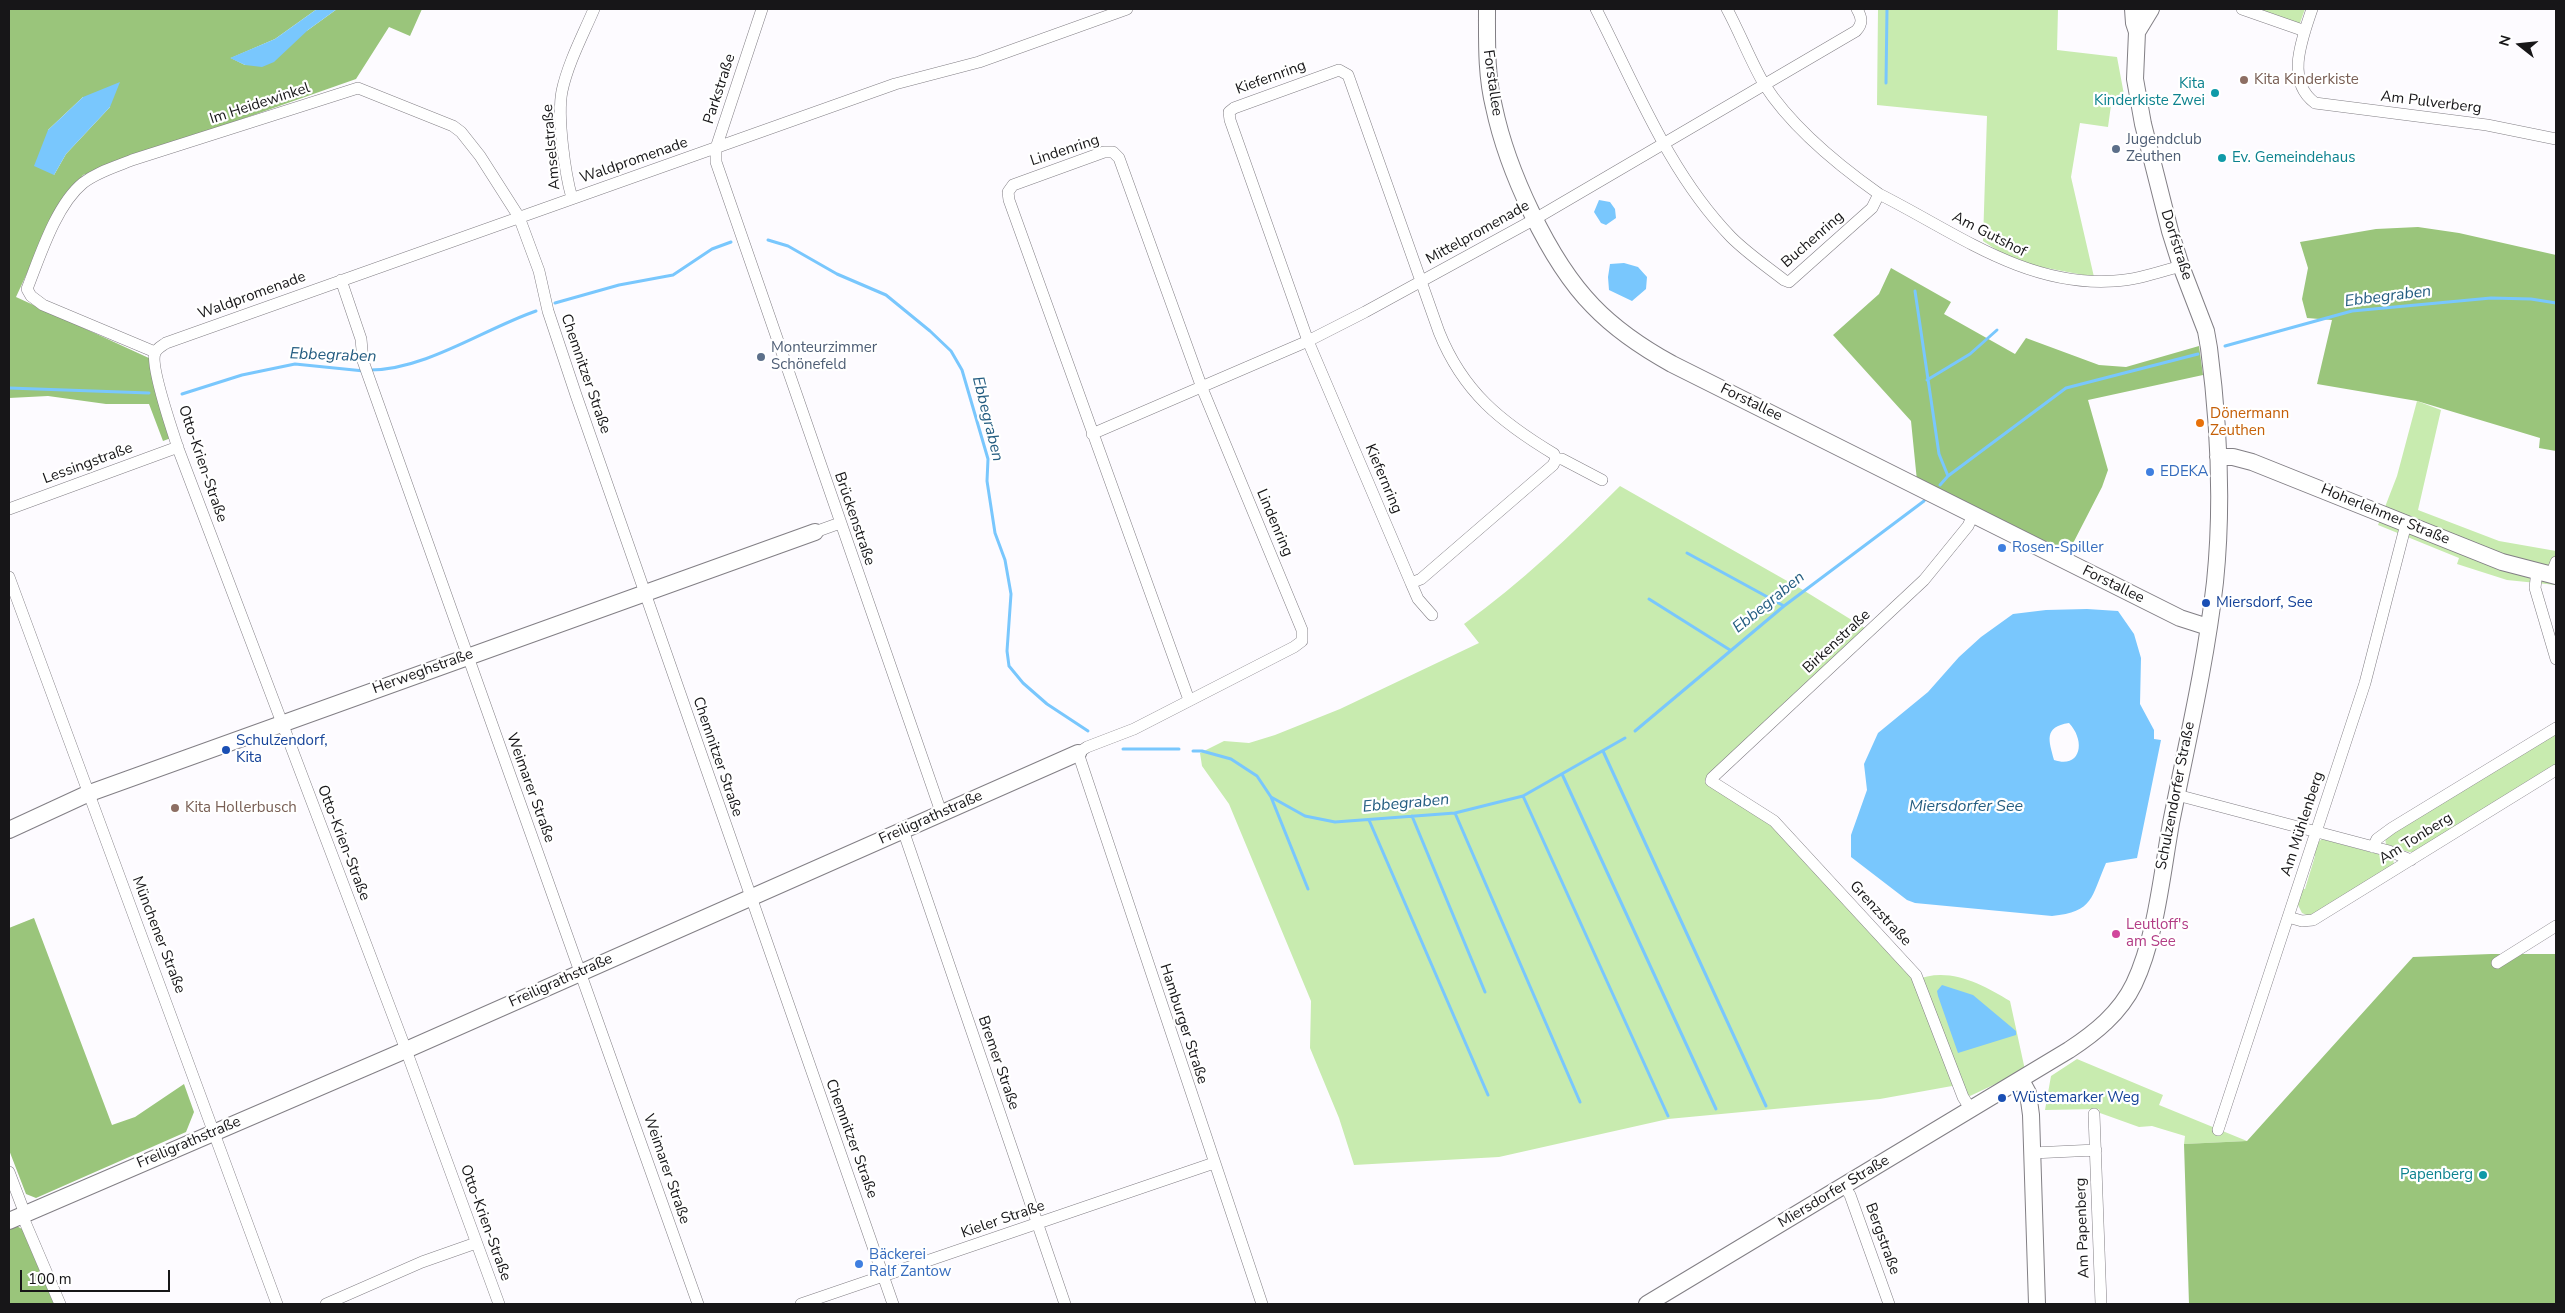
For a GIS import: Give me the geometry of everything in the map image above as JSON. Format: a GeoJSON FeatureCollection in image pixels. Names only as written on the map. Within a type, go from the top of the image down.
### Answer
{"type":"FeatureCollection","features":[{"type":"Feature","properties":{"kind":"street","name":"Amselstraße"},"geometry":{"type":"LineString","coordinates":[[572,198],[561,115],[562,92],[594,9]]}},
{"type":"Feature","properties":{"kind":"street","name":"Parkstraße"},"geometry":{"type":"LineString","coordinates":[[741,235],[716,162],[716,148],[762,9]]}},
{"type":"Feature","properties":{"kind":"street","name":"Waldpromenade"},"geometry":{"type":"LineString","coordinates":[[155,352],[166,343],[518,217],[895,84],[979,62],[1127,9]]}},
{"type":"Feature","properties":{"kind":"street","name":"Forstallee"},"geometry":{"type":"LineString","coordinates":[[1487,9],[1487,52],[1493,106],[1515,177],[1535,219],[1582,294],[1609,322],[1638,344],[1672,364],[2180,618],[2208,627]]}},
{"type":"Feature","properties":{"kind":"street","name":"Buchenring"},"geometry":{"type":"LineString","coordinates":[[1596,9],[1664,144],[1699,199],[1743,249],[1789,282],[1872,208],[1879,194]]}},
{"type":"Feature","properties":{"kind":"street"},"geometry":{"type":"LineString","coordinates":[[1727,9],[1764,84],[1779,104],[1820,148],[1879,194]]}},
{"type":"Feature","properties":{"kind":"street","name":"Mittelpromenade"},"geometry":{"type":"LineString","coordinates":[[1092,434],[1308,341],[1421,282],[1535,219],[1856,31],[1861,25],[1861,17],[1857,9]]}},
{"type":"Feature","properties":{"kind":"street","name":"Dorfstraße"},"geometry":{"type":"LineString","coordinates":[[2134,9],[2134,23],[2137,32],[2135,69],[2139,102],[2180,266],[2195,300],[2208,342],[2218,457]]}},
{"type":"Feature","properties":{"kind":"street","name":"Dorfstraße"},"geometry":{"type":"LineString","coordinates":[[2137,32],[2150,9]]}},
{"type":"Feature","properties":{"kind":"street"},"geometry":{"type":"LineString","coordinates":[[2242,9],[2304,31]]}},
{"type":"Feature","properties":{"kind":"street","name":"Am Pulverberg"},"geometry":{"type":"LineString","coordinates":[[2312,9],[2304,31],[2298,73],[2300,87],[2305,96],[2315,103],[2487,125],[2556,139]]}},
{"type":"Feature","properties":{"kind":"street","name":"Kiefernring"},"geometry":{"type":"LineString","coordinates":[[1432,615],[1418,599],[1308,341],[1230,120],[1229,112],[1234,108],[1339,70],[1348,75],[1443,342],[1470,387],[1508,425],[1554,454],[1556,459],[1562,459],[1602,480]]}},
{"type":"Feature","properties":{"kind":"street","name":"Im Heidewinkel"},"geometry":{"type":"LineString","coordinates":[[155,352],[44,305],[30,296],[27,288],[65,204],[84,183],[98,173],[358,88],[454,126],[461,132],[497,180],[518,217]]}},
{"type":"Feature","properties":{"kind":"street","name":"Lindenring"},"geometry":{"type":"LineString","coordinates":[[1111,739],[1294,648],[1302,641],[1302,636],[1299,621],[1202,388],[1119,158],[1113,152],[1104,152],[1013,185],[1008,192],[1009,200],[1189,700]]}},
{"type":"Feature","properties":{"kind":"street","name":"Am Gutshof"},"geometry":{"type":"LineString","coordinates":[[1879,194],[2002,260],[2034,273],[2086,282],[2114,282],[2180,266]]}},
{"type":"Feature","properties":{"kind":"street","name":"Chemnitzer Straße"},"geometry":{"type":"LineString","coordinates":[[518,217],[539,271],[548,311],[644,592],[893,1304]]}},
{"type":"Feature","properties":{"kind":"street","name":"Brückenstraße"},"geometry":{"type":"LineString","coordinates":[[741,235],[941,812]]}},
{"type":"Feature","properties":{"kind":"street","name":"Weimarer Straße"},"geometry":{"type":"LineString","coordinates":[[341,280],[361,339],[363,361],[370,382],[698,1304]]}},
{"type":"Feature","properties":{"kind":"street","name":"Otto-Krien-Straße"},"geometry":{"type":"LineString","coordinates":[[155,352],[154,360],[161,392],[178,447],[406,1050],[499,1304]]}},
{"type":"Feature","properties":{"kind":"street","name":"Lessingstraße"},"geometry":{"type":"LineString","coordinates":[[9,509],[178,447]]}},
{"type":"Feature","properties":{"kind":"street","name":"Hoherlehmer Straße"},"geometry":{"type":"LineString","coordinates":[[2218,457],[2233,457],[2252,462],[2496,560],[2550,571]]}},
{"type":"Feature","properties":{"kind":"street","name":"Schulzendorfer Straße"},"geometry":{"type":"LineString","coordinates":[[2021,1080],[2099,1028],[2117,1009],[2134,985],[2152,924],[2208,627],[2217,555],[2218,457]]}},
{"type":"Feature","properties":{"kind":"street"},"geometry":{"type":"LineString","coordinates":[[1412,583],[1421,579],[1472,536],[1553,465],[1556,459]]}},
{"type":"Feature","properties":{"kind":"street","name":"Birkenstraße"},"geometry":{"type":"LineString","coordinates":[[1711,781],[1924,580],[1968,526],[1973,515]]}},
{"type":"Feature","properties":{"kind":"street","name":"Herweghstraße"},"geometry":{"type":"LineString","coordinates":[[9,830],[87,794],[840,523]]}},
{"type":"Feature","properties":{"kind":"street","name":"Am Mühlenberg"},"geometry":{"type":"LineString","coordinates":[[2218,1130],[2375,649],[2406,524]]}},
{"type":"Feature","properties":{"kind":"street"},"geometry":{"type":"LineString","coordinates":[[2550,571],[2535,588],[2556,659]]}},
{"type":"Feature","properties":{"kind":"street","name":"Münchener Straße"},"geometry":{"type":"LineString","coordinates":[[9,577],[87,794],[278,1304]]}},
{"type":"Feature","properties":{"kind":"street","name":"Am Tonberg"},"geometry":{"type":"LineString","coordinates":[[2373,847],[2377,839],[2392,828],[2556,728]]}},
{"type":"Feature","properties":{"kind":"street","name":"Freiligrathstraße"},"geometry":{"type":"LineString","coordinates":[[19,1217],[406,1050],[1078,753],[1087,747],[1111,739]]}},
{"type":"Feature","properties":{"kind":"street","name":"Hamburger Straße"},"geometry":{"type":"LineString","coordinates":[[1078,753],[1262,1304]]}},
{"type":"Feature","properties":{"kind":"street","name":"Am Tonberg"},"geometry":{"type":"LineString","coordinates":[[2288,917],[2302,921],[2313,920],[2556,770]]}},
{"type":"Feature","properties":{"kind":"street","name":"Grenzstraße"},"geometry":{"type":"LineString","coordinates":[[1711,781],[1774,821],[1916,975],[1963,1097],[1971,1110]]}},
{"type":"Feature","properties":{"kind":"street"},"geometry":{"type":"LineString","coordinates":[[2177,796],[2373,847],[2410,860]]}},
{"type":"Feature","properties":{"kind":"street","name":"Bremer Straße"},"geometry":{"type":"LineString","coordinates":[[903,830],[1065,1304]]}},
{"type":"Feature","properties":{"kind":"street"},"geometry":{"type":"LineString","coordinates":[[2497,963],[2556,926]]}},
{"type":"Feature","properties":{"kind":"street"},"geometry":{"type":"LineString","coordinates":[[2021,1080],[2030,1100],[2037,1304]]}},
{"type":"Feature","properties":{"kind":"street","name":"Miersdorfer Straße"},"geometry":{"type":"LineString","coordinates":[[1647,1304],[2021,1080]]}},
{"type":"Feature","properties":{"kind":"street","name":"Am Papenberg"},"geometry":{"type":"LineString","coordinates":[[2094,1114],[2101,1304]]}},
{"type":"Feature","properties":{"kind":"street"},"geometry":{"type":"LineString","coordinates":[[2032,1153],[2096,1150]]}},
{"type":"Feature","properties":{"kind":"street","name":"Kieler Straße"},"geometry":{"type":"LineString","coordinates":[[801,1304],[1214,1163]]}},
{"type":"Feature","properties":{"kind":"street"},"geometry":{"type":"LineString","coordinates":[[9,1172],[19,1217],[60,1304]]}},
{"type":"Feature","properties":{"kind":"street","name":"Bergstraße"},"geometry":{"type":"LineString","coordinates":[[1844,1186],[1850,1195],[1889,1304]]}},
{"type":"Feature","properties":{"kind":"street"},"geometry":{"type":"LineString","coordinates":[[326,1304],[422,1262],[476,1243]]}},
{"type":"Feature","properties":{"kind":"green space"},"geometry":{"type":"Polygon","coordinates":[[[9,9],[317,9],[275,39],[231,58],[245,65],[308,30],[337,9],[422,9],[410,36],[389,27],[356,79],[83,175],[51,221],[16,297],[151,359],[171,438],[163,441],[149,404],[106,404],[48,396],[9,398],[9,9]],[[83,97],[48,130],[54,175],[66,154],[110,107],[83,97]]]}},
{"type":"Feature","properties":{"kind":"green space"},"geometry":{"type":"Polygon","coordinates":[[[1878,9],[2058,9],[2057,50],[2117,57],[2125,100],[2112,98],[2108,127],[2080,123],[2071,177],[2094,277],[2036,266],[2006,256],[1983,241],[1987,116],[1877,105],[1878,9]]]}},
{"type":"Feature","properties":{"kind":"green space"},"geometry":{"type":"Polygon","coordinates":[[[2253,9],[2305,9],[2300,23],[2296,24],[2253,9]]]}},
{"type":"Feature","properties":{"kind":"green space"},"geometry":{"type":"Polygon","coordinates":[[[2418,227],[2459,233],[2556,255],[2556,451],[2539,448],[2540,438],[2417,401],[2317,384],[2332,320],[2307,318],[2302,299],[2308,268],[2300,242],[2376,229],[2418,227]]]}},
{"type":"Feature","properties":{"kind":"green space"},"geometry":{"type":"Polygon","coordinates":[[[1891,268],[1951,302],[1944,314],[2015,354],[2026,338],[2099,365],[2126,367],[2199,346],[2203,375],[2088,400],[2108,470],[2102,487],[2068,553],[1917,481],[1911,421],[1833,335],[1879,294],[1891,268]]]}},
{"type":"Feature","properties":{"kind":"green space"},"geometry":{"type":"Polygon","coordinates":[[[2417,401],[2441,410],[2418,510],[2499,541],[2556,551],[2556,585],[2507,580],[2457,564],[2459,558],[2378,525],[2397,476],[2417,401]]]}},
{"type":"Feature","properties":{"kind":"green space"},"geometry":{"type":"Polygon","coordinates":[[[1620,486],[1803,590],[1868,630],[1705,779],[1713,787],[1772,823],[1914,981],[1939,975],[1951,976],[1988,988],[2010,1001],[2025,1070],[1970,1096],[1952,1086],[1880,1099],[1668,1119],[1499,1157],[1354,1165],[1339,1118],[1310,1048],[1311,1001],[1229,804],[1202,766],[1200,753],[1224,741],[1249,743],[1275,735],[1340,709],[1479,643],[1464,624],[1506,592],[1545,558],[1620,486]]]}},
{"type":"Feature","properties":{"kind":"green space"},"geometry":{"type":"Polygon","coordinates":[[[2556,731],[2556,767],[2415,852],[2386,845],[2385,837],[2556,731]]]}},
{"type":"Feature","properties":{"kind":"green space"},"geometry":{"type":"Polygon","coordinates":[[[2322,839],[2393,858],[2394,865],[2309,916],[2302,913],[2298,905],[2301,889],[2305,889],[2315,856],[2313,853],[2317,843],[2322,839]]]}},
{"type":"Feature","properties":{"kind":"green space"},"geometry":{"type":"Polygon","coordinates":[[[34,918],[112,1125],[135,1117],[184,1084],[194,1112],[186,1132],[36,1198],[26,1194],[9,1150],[9,928],[34,918]]]}},
{"type":"Feature","properties":{"kind":"green space"},"geometry":{"type":"Polygon","coordinates":[[[2556,954],[2556,1304],[2189,1304],[2184,1144],[2247,1141],[2413,957],[2556,954]]]}},
{"type":"Feature","properties":{"kind":"green space"},"geometry":{"type":"Polygon","coordinates":[[[2077,1059],[2163,1095],[2159,1105],[2247,1141],[2184,1144],[2185,1136],[2152,1126],[2139,1127],[2100,1113],[2099,1109],[2045,1110],[2051,1076],[2077,1059]]]}},
{"type":"Feature","properties":{"kind":"green space"},"geometry":{"type":"Polygon","coordinates":[[[15,1225],[22,1229],[54,1304],[9,1304],[9,1227],[15,1225]]]}},
{"type":"Feature","properties":{"kind":"water"},"geometry":{"type":"Polygon","coordinates":[[[317,9],[337,9],[308,30],[274,62],[262,67],[245,65],[230,58],[275,39],[317,9]]]}},
{"type":"Feature","properties":{"kind":"water"},"geometry":{"type":"Polygon","coordinates":[[[120,82],[110,107],[66,154],[54,175],[34,166],[48,130],[83,97],[120,82]]]}},
{"type":"Feature","properties":{"kind":"water"},"geometry":{"type":"Polygon","coordinates":[[[1599,200],[1610,202],[1615,209],[1616,218],[1606,225],[1601,223],[1594,212],[1599,200]]]}},
{"type":"Feature","properties":{"kind":"water"},"geometry":{"type":"Polygon","coordinates":[[[1624,263],[1638,267],[1647,277],[1646,289],[1632,301],[1609,290],[1610,264],[1624,263]]]}},
{"type":"Feature","properties":{"kind":"water","name":"Miersdorfer See"},"geometry":{"type":"Polygon","coordinates":[[[2087,609],[2118,611],[2134,634],[2141,658],[2140,704],[2154,730],[2154,739],[2161,740],[2137,858],[2106,863],[2089,901],[2076,911],[2066,914],[2052,916],[1915,903],[1907,900],[1851,857],[1851,835],[1867,790],[1864,764],[1878,733],[1928,692],[1959,657],[1981,637],[2013,614],[2046,610],[2087,609]],[[2069,723],[2061,725],[2052,731],[2050,741],[2054,760],[2070,761],[2075,757],[2079,745],[2074,730],[2069,723]]]}},
{"type":"Feature","properties":{"kind":"water"},"geometry":{"type":"Polygon","coordinates":[[[1942,985],[1973,995],[2016,1031],[2016,1035],[1958,1053],[1938,996],[1937,991],[1942,985]]]}},
{"type":"Feature","properties":{"kind":"waterway"},"geometry":{"type":"LineString","coordinates":[[1886,83],[1887,9]]}},
{"type":"Feature","properties":{"kind":"waterway","name":"Ebbegraben"},"geometry":{"type":"LineString","coordinates":[[768,240],[788,246],[837,274],[886,295],[951,351],[962,370],[988,459],[987,481],[995,533],[1005,560],[1011,594],[1007,651],[1009,666],[1023,683],[1047,704],[1088,731]]}},
{"type":"Feature","properties":{"kind":"waterway","name":"Ebbegraben"},"geometry":{"type":"LineString","coordinates":[[555,303],[619,285],[673,275],[712,249],[731,242]]}},
{"type":"Feature","properties":{"kind":"waterway"},"geometry":{"type":"LineString","coordinates":[[1915,291],[1939,454],[1948,476]]}},
{"type":"Feature","properties":{"kind":"waterway","name":"Ebbegraben"},"geometry":{"type":"LineString","coordinates":[[2225,346],[2352,311],[2491,298],[2531,299],[2556,303]]}},
{"type":"Feature","properties":{"kind":"waterway","name":"Ebbegraben"},"geometry":{"type":"LineString","coordinates":[[370,370],[391,368],[433,356],[536,311]]}},
{"type":"Feature","properties":{"kind":"waterway"},"geometry":{"type":"LineString","coordinates":[[1927,380],[1970,354],[1997,330]]}},
{"type":"Feature","properties":{"kind":"waterway","name":"Ebbegraben"},"geometry":{"type":"LineString","coordinates":[[1940,485],[1948,476],[2066,388],[2198,354]]}},
{"type":"Feature","properties":{"kind":"waterway","name":"Ebbegraben"},"geometry":{"type":"LineString","coordinates":[[182,394],[242,375],[295,364],[364,371]]}},
{"type":"Feature","properties":{"kind":"waterway","name":"Ebbegraben"},"geometry":{"type":"LineString","coordinates":[[9,388],[149,393]]}},
{"type":"Feature","properties":{"kind":"waterway","name":"Ebbegraben"},"geometry":{"type":"LineString","coordinates":[[1635,731],[1784,606],[1924,501]]}},
{"type":"Feature","properties":{"kind":"waterway"},"geometry":{"type":"LineString","coordinates":[[1687,553],[1784,606]]}},
{"type":"Feature","properties":{"kind":"waterway"},"geometry":{"type":"LineString","coordinates":[[1649,599],[1730,650]]}},
{"type":"Feature","properties":{"kind":"waterway","name":"Ebbegraben"},"geometry":{"type":"LineString","coordinates":[[1193,751],[1202,751],[1231,759],[1257,776],[1271,797],[1305,816],[1335,822],[1455,813],[1523,796],[1625,738]]}},
{"type":"Feature","properties":{"kind":"waterway","name":"Ebbegraben"},"geometry":{"type":"LineString","coordinates":[[1123,749],[1179,749]]}},
{"type":"Feature","properties":{"kind":"waterway"},"geometry":{"type":"LineString","coordinates":[[1603,751],[1766,1106]]}},
{"type":"Feature","properties":{"kind":"waterway"},"geometry":{"type":"LineString","coordinates":[[1562,774],[1716,1109]]}},
{"type":"Feature","properties":{"kind":"waterway"},"geometry":{"type":"LineString","coordinates":[[1523,796],[1668,1116]]}},
{"type":"Feature","properties":{"kind":"waterway"},"geometry":{"type":"LineString","coordinates":[[1271,797],[1308,889]]}},
{"type":"Feature","properties":{"kind":"waterway"},"geometry":{"type":"LineString","coordinates":[[1455,813],[1580,1102]]}},
{"type":"Feature","properties":{"kind":"waterway"},"geometry":{"type":"LineString","coordinates":[[1412,816],[1485,992]]}},
{"type":"Feature","properties":{"kind":"waterway"},"geometry":{"type":"LineString","coordinates":[[1369,820],[1488,1095]]}},
{"type":"Feature","properties":{"kind":"place","name":"Kita Kinderkiste"},"geometry":{"type":"Point","coordinates":[2244,80]}},
{"type":"Feature","properties":{"kind":"place","name":"Kita Kinderkiste Zwei"},"geometry":{"type":"Point","coordinates":[2215,93]}},
{"type":"Feature","properties":{"kind":"place","name":"Jugendclub Zeuthen"},"geometry":{"type":"Point","coordinates":[2116,149]}},
{"type":"Feature","properties":{"kind":"place","name":"Ev. Gemeindehaus"},"geometry":{"type":"Point","coordinates":[2222,158]}},
{"type":"Feature","properties":{"kind":"place","name":"Monteurzimmer Schönefeld"},"geometry":{"type":"Point","coordinates":[761,357]}},
{"type":"Feature","properties":{"kind":"place","name":"Dönermann Zeuthen"},"geometry":{"type":"Point","coordinates":[2200,423]}},
{"type":"Feature","properties":{"kind":"place","name":"EDEKA"},"geometry":{"type":"Point","coordinates":[2150,472]}},
{"type":"Feature","properties":{"kind":"place","name":"Rosen-Spiller"},"geometry":{"type":"Point","coordinates":[2002,548]}},
{"type":"Feature","properties":{"kind":"place","name":"Miersdorf, See"},"geometry":{"type":"Point","coordinates":[2206,603]}},
{"type":"Feature","properties":{"kind":"place","name":"Schulzendorf, Kita"},"geometry":{"type":"Point","coordinates":[226,750]}},
{"type":"Feature","properties":{"kind":"place","name":"Kita Hollerbusch"},"geometry":{"type":"Point","coordinates":[175,808]}},
{"type":"Feature","properties":{"kind":"place","name":"Leutloff's am See"},"geometry":{"type":"Point","coordinates":[2116,934]}},
{"type":"Feature","properties":{"kind":"place","name":"Wüstemarker Weg"},"geometry":{"type":"Point","coordinates":[2002,1098]}},
{"type":"Feature","properties":{"kind":"place","name":"Papenberg"},"geometry":{"type":"Point","coordinates":[2483,1175]}},
{"type":"Feature","properties":{"kind":"place","name":"Bäckerei Ralf Zantow"},"geometry":{"type":"Point","coordinates":[859,1264]}}]}
